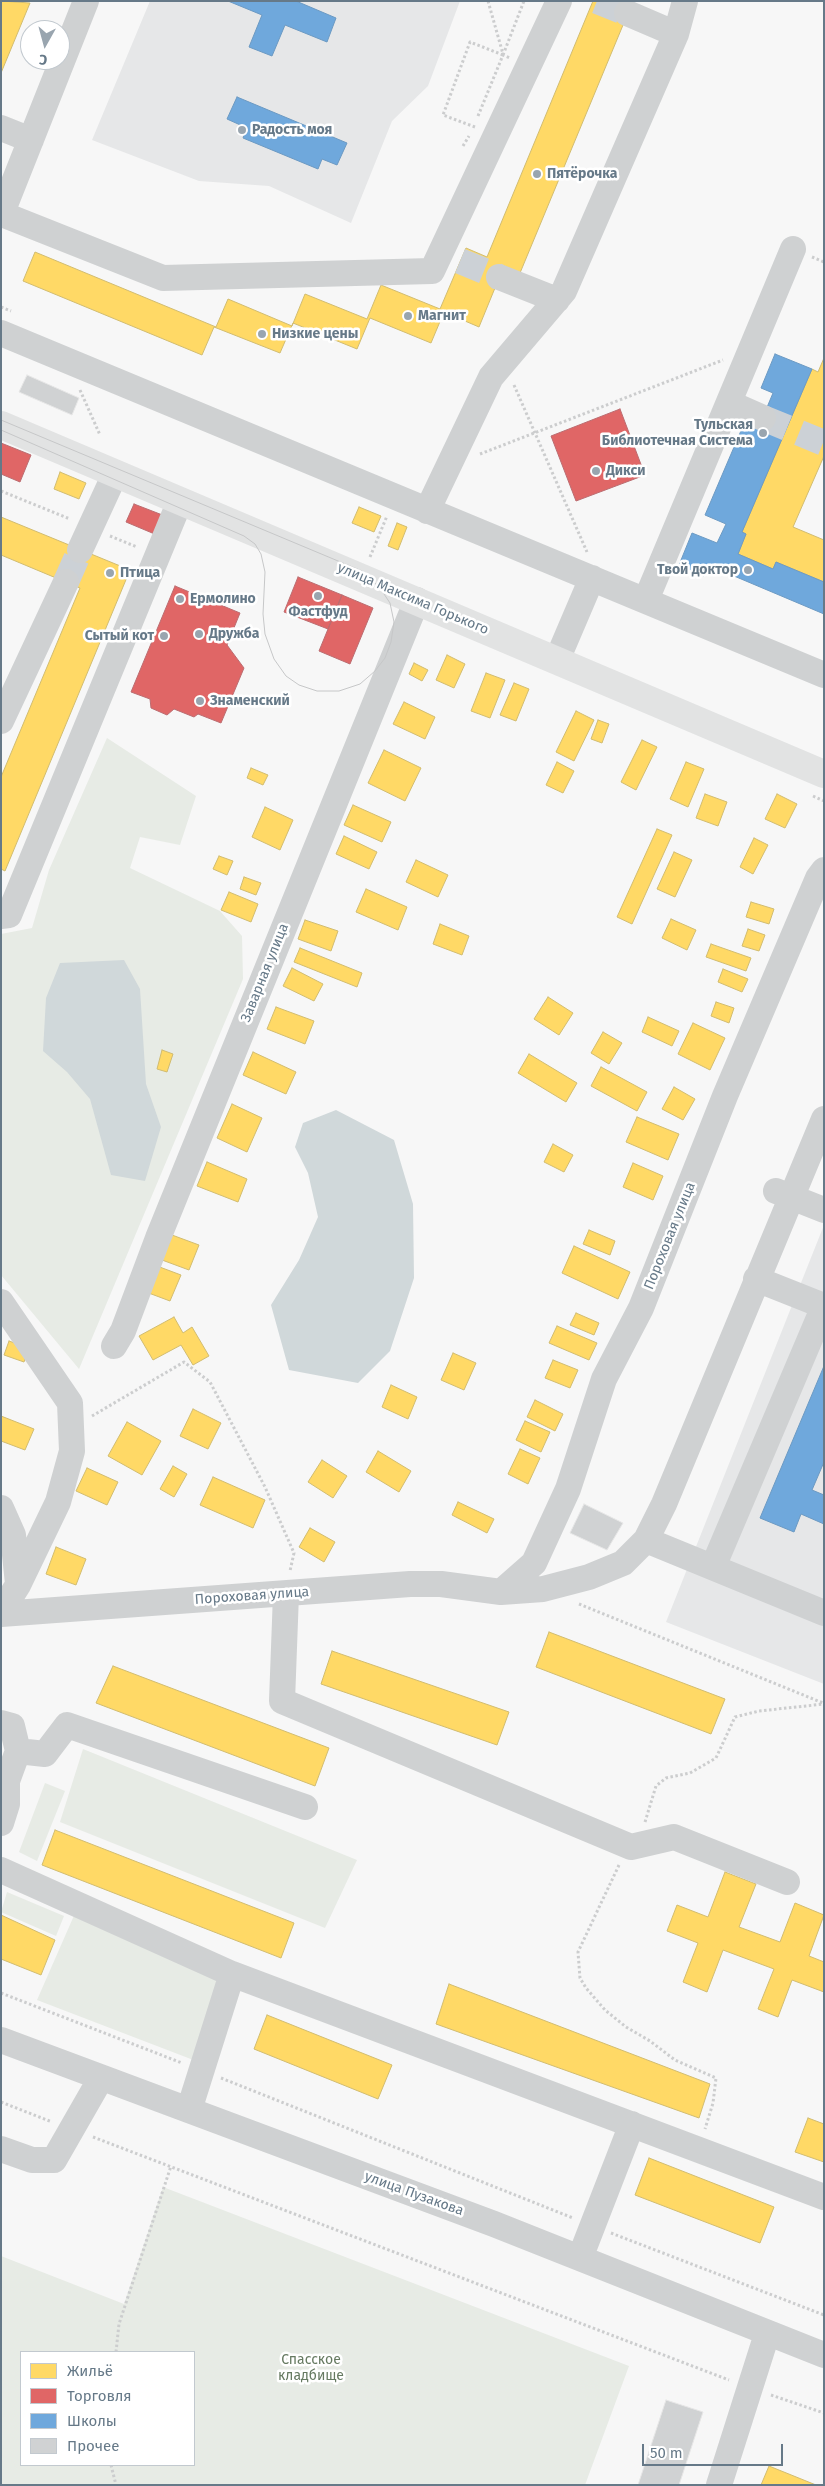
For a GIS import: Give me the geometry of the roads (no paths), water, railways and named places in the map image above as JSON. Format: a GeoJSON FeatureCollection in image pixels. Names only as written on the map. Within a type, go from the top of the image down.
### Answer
{"type":"FeatureCollection","features":[{"type":"Feature","properties":{"kind":"main road","name":"улица Максима Горького"},"geometry":{"type":"LineString","coordinates":[[1,425],[824,774]]}},
{"type":"Feature","properties":{"kind":"street"},"geometry":{"type":"LineString","coordinates":[[86,1],[1,214],[163,278],[432,271],[450,257],[559,1]]}},
{"type":"Feature","properties":{"kind":"street"},"geometry":{"type":"LineString","coordinates":[[427,511],[491,377],[564,292],[676,34],[685,1]]}},
{"type":"Feature","properties":{"kind":"street"},"geometry":{"type":"LineString","coordinates":[[628,13],[676,34]]}},
{"type":"Feature","properties":{"kind":"street"},"geometry":{"type":"LineString","coordinates":[[1,128],[31,140]]}},
{"type":"Feature","properties":{"kind":"street"},"geometry":{"type":"LineString","coordinates":[[646,600],[793,249]]}},
{"type":"Feature","properties":{"kind":"street"},"geometry":{"type":"LineString","coordinates":[[499,277],[557,300]]}},
{"type":"Feature","properties":{"kind":"street"},"geometry":{"type":"LineString","coordinates":[[1,333],[824,675]]}},
{"type":"Feature","properties":{"kind":"street"},"geometry":{"type":"LineString","coordinates":[[729,403],[763,418]]}},
{"type":"Feature","properties":{"kind":"street"},"geometry":{"type":"LineString","coordinates":[[80,550],[116,474]]}},
{"type":"Feature","properties":{"kind":"street"},"geometry":{"type":"LineString","coordinates":[[1,916],[9,915],[180,501]]}},
{"type":"Feature","properties":{"kind":"street"},"geometry":{"type":"LineString","coordinates":[[557,660],[592,578]]}},
{"type":"Feature","properties":{"kind":"street"},"geometry":{"type":"LineString","coordinates":[[1,721],[66,582]]}},
{"type":"Feature","properties":{"kind":"street","name":"Заварная улица"},"geometry":{"type":"LineString","coordinates":[[114,1346],[123,1331],[166,1219],[417,600]]}},
{"type":"Feature","properties":{"kind":"street","name":"Пороховая улица"},"geometry":{"type":"LineString","coordinates":[[501,1592],[534,1563],[568,1489],[604,1379],[641,1308],[725,1096],[818,878],[824,870]]}},
{"type":"Feature","properties":{"kind":"street","name":"Пороховая улица"},"geometry":{"type":"LineString","coordinates":[[1,1613],[410,1584],[441,1584],[501,1592],[543,1589],[589,1577],[623,1563],[646,1540],[664,1504],[756,1279],[782,1194],[824,1119]]}},
{"type":"Feature","properties":{"kind":"street"},"geometry":{"type":"LineString","coordinates":[[782,1194],[824,1210]]}},
{"type":"Feature","properties":{"kind":"street"},"geometry":{"type":"LineString","coordinates":[[713,1567],[824,1306],[756,1279]]}},
{"type":"Feature","properties":{"kind":"street"},"geometry":{"type":"LineString","coordinates":[[1,1302],[70,1403],[72,1451],[58,1502],[18,1585],[1,1613]]}},
{"type":"Feature","properties":{"kind":"street"},"geometry":{"type":"LineString","coordinates":[[1,1508],[13,1535],[18,1585]]}},
{"type":"Feature","properties":{"kind":"street"},"geometry":{"type":"LineString","coordinates":[[646,1540],[824,1613]]}},
{"type":"Feature","properties":{"kind":"street"},"geometry":{"type":"LineString","coordinates":[[286,1594],[282,1701],[631,1847],[674,1837],[787,1882]]}},
{"type":"Feature","properties":{"kind":"street"},"geometry":{"type":"LineString","coordinates":[[1,1722],[12,1726],[18,1751],[7,1781],[7,1804],[1,1823]]}},
{"type":"Feature","properties":{"kind":"street"},"geometry":{"type":"LineString","coordinates":[[18,1751],[45,1754],[67,1724],[305,1807]]}},
{"type":"Feature","properties":{"kind":"street"},"geometry":{"type":"LineString","coordinates":[[1,1870],[232,1974],[824,2197]]}},
{"type":"Feature","properties":{"kind":"street"},"geometry":{"type":"LineString","coordinates":[[188,2110],[232,1974]]}},
{"type":"Feature","properties":{"kind":"street","name":"улица Пузакова"},"geometry":{"type":"LineString","coordinates":[[1,2040],[494,2224],[824,2356]]}},
{"type":"Feature","properties":{"kind":"street"},"geometry":{"type":"LineString","coordinates":[[1,2149],[32,2160],[54,2160],[101,2078]]}},
{"type":"Feature","properties":{"kind":"street"},"geometry":{"type":"LineString","coordinates":[[580,2258],[632,2124]]}},
{"type":"Feature","properties":{"kind":"street"},"geometry":{"type":"LineString","coordinates":[[719,2485],[767,2334]]}},
{"type":"Feature","properties":{"kind":"tunnel"},"geometry":{"type":"LineString","coordinates":[[597,1],[627,13]]}},
{"type":"Feature","properties":{"kind":"tunnel"},"geometry":{"type":"LineString","coordinates":[[460,261],[499,277]]}},
{"type":"Feature","properties":{"kind":"tunnel"},"geometry":{"type":"LineString","coordinates":[[763,418],[824,443]]}},
{"type":"Feature","properties":{"kind":"tunnel"},"geometry":{"type":"LineString","coordinates":[[66,582],[80,550]]}},
{"type":"Feature","properties":{"kind":"tram line"},"geometry":{"type":"LineString","coordinates":[[1,420],[362,571],[380,588],[390,603],[394,622],[391,642],[385,658],[375,671],[360,684],[339,691],[317,691],[299,685],[286,676],[274,659],[265,634],[263,614],[265,572],[261,554],[255,544],[244,536],[1,430]]}},
{"type":"Feature","properties":{"kind":"place","name":"Радость моя"},"geometry":{"type":"Point","coordinates":[242,130]}},
{"type":"Feature","properties":{"kind":"place","name":"Пятёрочка"},"geometry":{"type":"Point","coordinates":[537,174]}},
{"type":"Feature","properties":{"kind":"place","name":"Магнит"},"geometry":{"type":"Point","coordinates":[408,316]}},
{"type":"Feature","properties":{"kind":"place","name":"Низкие цены"},"geometry":{"type":"Point","coordinates":[262,334]}},
{"type":"Feature","properties":{"kind":"place","name":"Тульская Библиотечная Система"},"geometry":{"type":"Point","coordinates":[763,433]}},
{"type":"Feature","properties":{"kind":"place","name":"Дикси"},"geometry":{"type":"Point","coordinates":[596,471]}},
{"type":"Feature","properties":{"kind":"place","name":"Твой доктор"},"geometry":{"type":"Point","coordinates":[748,570]}},
{"type":"Feature","properties":{"kind":"place","name":"Птица"},"geometry":{"type":"Point","coordinates":[110,573]}},
{"type":"Feature","properties":{"kind":"place","name":"Фастфуд"},"geometry":{"type":"Point","coordinates":[318,596]}},
{"type":"Feature","properties":{"kind":"place","name":"Ермолино"},"geometry":{"type":"Point","coordinates":[180,599]}},
{"type":"Feature","properties":{"kind":"place","name":"Дружба"},"geometry":{"type":"Point","coordinates":[199,634]}},
{"type":"Feature","properties":{"kind":"place","name":"Сытый кот"},"geometry":{"type":"Point","coordinates":[164,636]}},
{"type":"Feature","properties":{"kind":"place","name":"Знаменский"},"geometry":{"type":"Point","coordinates":[200,701]}},
{"type":"Feature","properties":{"kind":"park label","name":"Спасское кладбище"},"geometry":{"type":"Point","coordinates":[311,2368]}}]}
